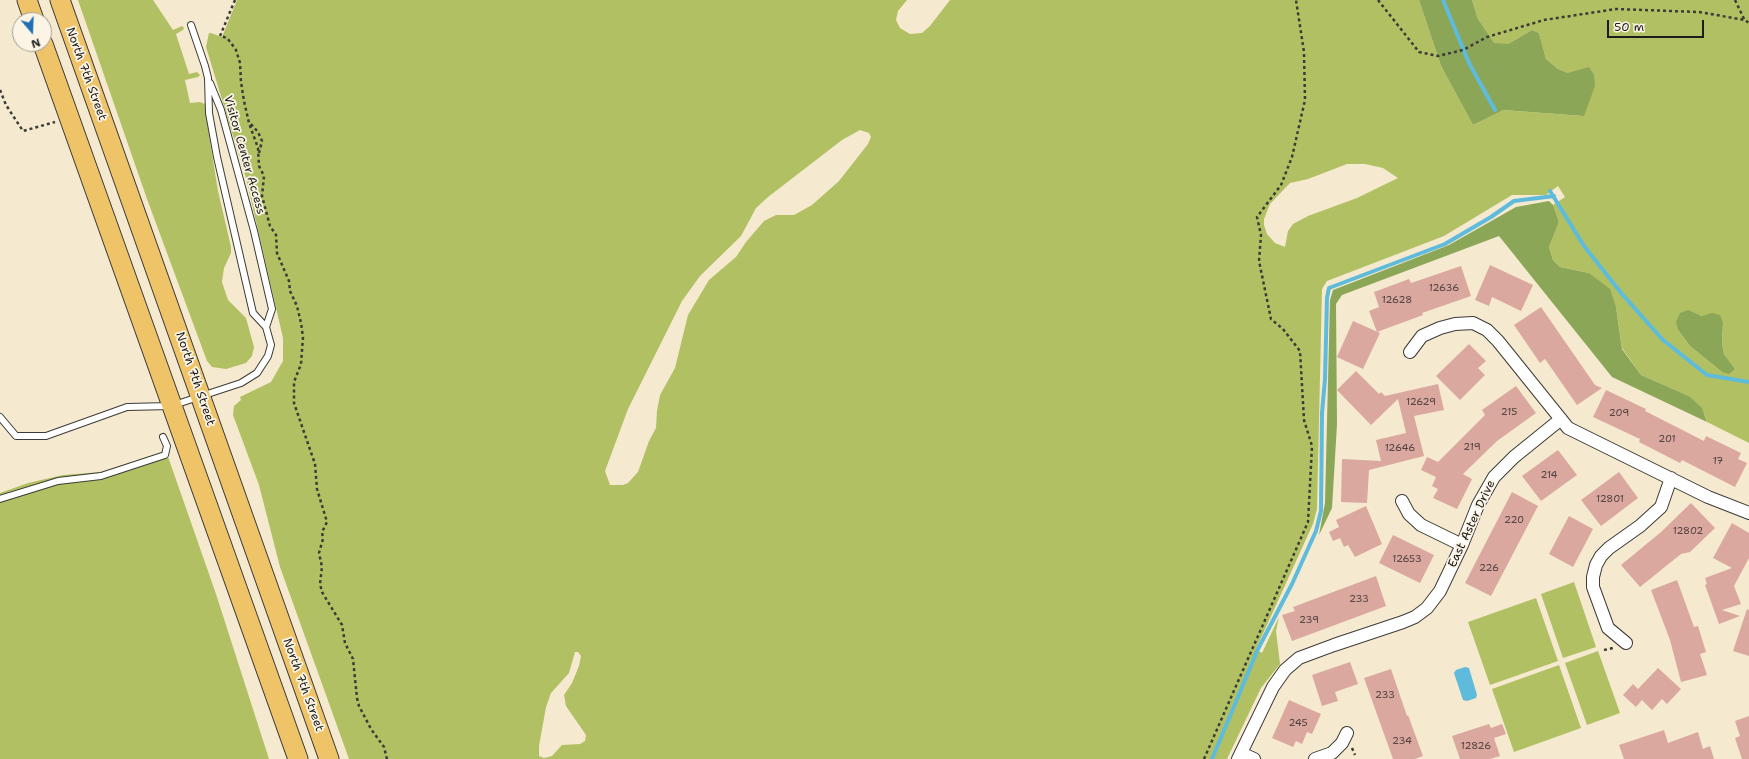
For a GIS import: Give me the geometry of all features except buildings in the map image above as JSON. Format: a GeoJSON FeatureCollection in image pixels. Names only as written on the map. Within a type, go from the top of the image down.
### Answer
{"type":"FeatureCollection","features":[{"type":"Feature","properties":{"kind":"main road"},"geometry":{"type":"LineString","coordinates":[[27,0],[31,12]]}},
{"type":"Feature","properties":{"kind":"main road","name":"North 7th Street"},"geometry":{"type":"LineString","coordinates":[[60,0],[329,759]]}},
{"type":"Feature","properties":{"kind":"main road"},"geometry":{"type":"LineString","coordinates":[[46,52],[298,759]]}},
{"type":"Feature","properties":{"kind":"main road"},"geometry":{"type":"LineString","coordinates":[[69,118],[98,108]]}},
{"type":"Feature","properties":{"kind":"street"},"geometry":{"type":"LineString","coordinates":[[1410,352],[1422,336],[1440,328],[1455,324],[1473,323],[1487,330],[1498,341],[1568,428],[1708,497],[1749,512]]}},
{"type":"Feature","properties":{"kind":"street","name":"East Aster Drive"},"geometry":{"type":"LineString","coordinates":[[1239,756],[1273,687],[1285,670],[1300,658],[1414,618],[1427,608],[1440,591],[1462,545],[1478,505],[1494,477],[1514,457],[1561,419]]}},
{"type":"Feature","properties":{"kind":"street"},"geometry":{"type":"LineString","coordinates":[[1626,643],[1608,628],[1593,587],[1593,577],[1596,565],[1609,548],[1640,526],[1660,506],[1671,478]]}},
{"type":"Feature","properties":{"kind":"street"},"geometry":{"type":"LineString","coordinates":[[1402,501],[1409,514],[1422,525],[1462,545]]}},
{"type":"Feature","properties":{"kind":"street"},"geometry":{"type":"LineString","coordinates":[[1315,759],[1332,753],[1342,743],[1347,733]]}},
{"type":"Feature","properties":{"kind":"street"},"geometry":{"type":"LineString","coordinates":[[1239,756],[1254,759]]}},
{"type":"Feature","properties":{"kind":"lane"},"geometry":{"type":"LineString","coordinates":[[191,25],[208,78]]}},
{"type":"Feature","properties":{"kind":"lane","name":"Visitor Center Access"},"geometry":{"type":"LineString","coordinates":[[0,418],[16,436],[46,436],[127,407],[171,406],[200,395],[241,383],[256,373],[268,356],[271,345],[266,327],[253,313],[217,157],[209,113],[208,78]]}},
{"type":"Feature","properties":{"kind":"lane","name":"Visitor Center Access"},"geometry":{"type":"LineString","coordinates":[[208,78],[221,110],[254,231],[272,309],[266,327]]}},
{"type":"Feature","properties":{"kind":"lane"},"geometry":{"type":"LineString","coordinates":[[0,499],[58,481],[101,476],[165,455],[167,446],[163,437]]}},
{"type":"Feature","properties":{"kind":"path"},"geometry":{"type":"LineString","coordinates":[[236,0],[220,36],[227,38],[236,50],[240,63],[241,82],[249,122],[257,142],[260,166],[264,176],[262,196],[270,226],[276,235],[277,253],[289,281],[290,291],[297,306],[303,337],[301,364],[294,382],[294,403],[315,464],[317,489],[327,522],[322,532],[323,539],[319,554],[322,567],[320,584],[322,592],[342,625],[345,643],[354,658],[359,706],[371,729],[384,747],[387,759]]}},
{"type":"Feature","properties":{"kind":"path"},"geometry":{"type":"LineString","coordinates":[[1204,759],[1308,522],[1312,446],[1304,420],[1300,351],[1284,329],[1271,319],[1259,262],[1261,235],[1257,217],[1281,185],[1292,157],[1305,100],[1304,52],[1296,0]]}},
{"type":"Feature","properties":{"kind":"path"},"geometry":{"type":"LineString","coordinates":[[1378,0],[1419,52],[1438,56],[1463,50],[1487,37],[1544,20],[1616,9],[1699,12],[1745,20]]}},
{"type":"Feature","properties":{"kind":"path"},"geometry":{"type":"LineString","coordinates":[[1735,0],[1745,20],[1749,23]]}},
{"type":"Feature","properties":{"kind":"path"},"geometry":{"type":"LineString","coordinates":[[0,90],[6,105],[23,131],[69,118]]}},
{"type":"Feature","properties":{"kind":"path"},"geometry":{"type":"LineString","coordinates":[[249,122],[258,132],[262,141],[259,156]]}},
{"type":"Feature","properties":{"kind":"green space"},"geometry":{"type":"Polygon","coordinates":[[[78,0],[153,0],[173,30],[182,26],[184,28],[176,34],[189,74],[197,72],[200,75],[198,77],[185,80],[190,103],[200,102],[205,104],[218,191],[231,247],[231,253],[224,268],[222,282],[228,300],[246,318],[254,347],[252,356],[246,363],[226,369],[212,367],[207,361],[147,199],[78,0]]]}},
{"type":"Feature","properties":{"kind":"green space"},"geometry":{"type":"Polygon","coordinates":[[[237,0],[907,0],[898,11],[896,20],[900,28],[910,34],[922,33],[930,26],[950,0],[1419,0],[1441,66],[1473,125],[1502,110],[1584,116],[1568,73],[1558,69],[1546,59],[1539,33],[1532,30],[1508,44],[1494,44],[1478,19],[1472,0],[1749,0],[1749,443],[1707,422],[1704,413],[1689,396],[1641,375],[1622,348],[1616,307],[1589,273],[1560,267],[1553,260],[1549,247],[1559,222],[1553,205],[1565,197],[1558,186],[1546,195],[1512,195],[1444,236],[1327,281],[1322,289],[1317,509],[1313,524],[1256,649],[1262,653],[1279,617],[1276,631],[1280,664],[1261,688],[1227,759],[349,759],[280,567],[259,485],[233,415],[234,406],[241,400],[240,397],[271,382],[283,361],[283,338],[246,178],[206,47],[209,33],[222,37],[237,0]],[[860,130],[842,140],[756,208],[741,236],[700,276],[682,301],[628,409],[605,471],[610,485],[623,485],[628,483],[638,472],[649,441],[656,428],[660,395],[675,368],[688,315],[709,280],[736,257],[746,242],[764,221],[776,215],[794,215],[812,205],[839,181],[868,144],[871,137],[869,133],[860,130]],[[1347,164],[1308,179],[1290,183],[1270,204],[1264,219],[1264,225],[1267,234],[1275,243],[1285,247],[1288,231],[1293,224],[1308,216],[1357,198],[1398,178],[1383,168],[1365,164],[1347,164]],[[1688,311],[1678,330],[1690,346],[1722,372],[1735,369],[1724,354],[1722,343],[1723,323],[1688,311]],[[575,652],[569,673],[551,693],[546,707],[539,746],[539,756],[544,758],[552,756],[562,745],[580,744],[585,741],[586,735],[566,706],[564,695],[572,683],[579,666],[581,656],[578,652],[575,652]]]}},
{"type":"Feature","properties":{"kind":"green space"},"geometry":{"type":"Polygon","coordinates":[[[1419,0],[1472,0],[1478,19],[1494,43],[1508,44],[1532,30],[1539,33],[1546,59],[1558,69],[1568,73],[1589,67],[1594,75],[1595,86],[1584,116],[1503,110],[1473,125],[1441,66],[1419,0]]]}},
{"type":"Feature","properties":{"kind":"green space"},"geometry":{"type":"Polygon","coordinates":[[[1549,201],[1553,205],[1559,222],[1549,247],[1553,260],[1560,267],[1589,273],[1610,289],[1616,307],[1622,349],[1641,375],[1689,396],[1702,408],[1707,422],[1612,377],[1499,236],[1342,295],[1336,304],[1337,424],[1332,508],[1319,535],[1325,503],[1330,300],[1333,290],[1449,245],[1516,207],[1549,201]]]}},
{"type":"Feature","properties":{"kind":"green space"},"geometry":{"type":"Polygon","coordinates":[[[1688,310],[1702,316],[1712,313],[1720,315],[1723,323],[1722,343],[1724,354],[1735,369],[1729,374],[1722,372],[1690,346],[1678,330],[1676,322],[1680,313],[1688,310]]]}},
{"type":"Feature","properties":{"kind":"green space"},"geometry":{"type":"Polygon","coordinates":[[[166,451],[216,594],[269,759],[0,759],[0,493],[28,483],[63,475],[101,472],[166,451]]]}},
{"type":"Feature","properties":{"kind":"green space"},"geometry":{"type":"Polygon","coordinates":[[[1574,582],[1596,647],[1563,658],[1541,594],[1574,582]]]}},
{"type":"Feature","properties":{"kind":"green space"},"geometry":{"type":"Polygon","coordinates":[[[1536,598],[1558,661],[1490,685],[1468,622],[1536,598]]]}},
{"type":"Feature","properties":{"kind":"green space"},"geometry":{"type":"Polygon","coordinates":[[[1598,651],[1620,713],[1587,725],[1565,663],[1598,651]]]}},
{"type":"Feature","properties":{"kind":"green space"},"geometry":{"type":"Polygon","coordinates":[[[1559,665],[1581,728],[1514,752],[1492,689],[1559,665]]]}},
{"type":"Feature","properties":{"kind":"water"},"geometry":{"type":"Polygon","coordinates":[[[1465,667],[1469,668],[1477,695],[1476,698],[1467,701],[1463,700],[1454,673],[1456,670],[1465,667]]]}},
{"type":"Feature","properties":{"kind":"waterway"},"geometry":{"type":"LineString","coordinates":[[1443,0],[1469,63],[1495,110]]}},
{"type":"Feature","properties":{"kind":"waterway"},"geometry":{"type":"LineString","coordinates":[[1550,191],[1584,246],[1622,294],[1663,340],[1707,375],[1749,382]]}},
{"type":"Feature","properties":{"kind":"waterway"},"geometry":{"type":"LineString","coordinates":[[1212,759],[1258,649],[1292,584],[1316,531],[1321,511],[1322,413],[1325,379],[1327,298],[1329,288],[1445,244],[1491,217],[1514,201],[1554,196]]}}]}
